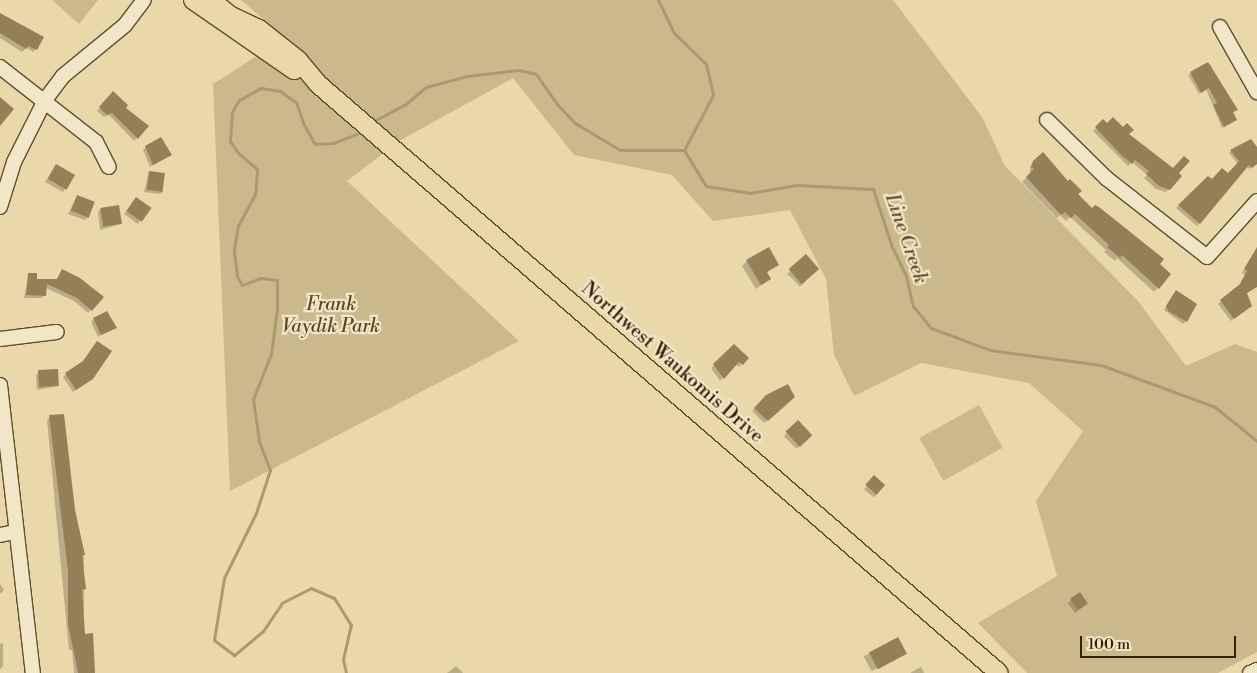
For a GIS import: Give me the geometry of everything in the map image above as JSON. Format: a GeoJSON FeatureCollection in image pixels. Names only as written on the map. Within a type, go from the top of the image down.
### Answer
{"type":"FeatureCollection","features":[{"type":"Feature","properties":{"kind":"main road","name":"Northwest Waukomis Drive"},"geometry":{"type":"LineString","coordinates":[[193,0],[318,84],[999,673]]}},
{"type":"Feature","properties":{"kind":"main road","name":"Northwest Waukomis Drive"},"geometry":{"type":"LineString","coordinates":[[211,0],[231,16],[259,29],[279,44],[298,60],[318,84]]}},
{"type":"Feature","properties":{"kind":"street"},"geometry":{"type":"LineString","coordinates":[[130,17],[134,0]]}},
{"type":"Feature","properties":{"kind":"street"},"geometry":{"type":"LineString","coordinates":[[0,206],[14,162],[45,100],[62,76],[130,17],[144,0]]}},
{"type":"Feature","properties":{"kind":"street"},"geometry":{"type":"LineString","coordinates":[[1220,27],[1257,92]]}},
{"type":"Feature","properties":{"kind":"street"},"geometry":{"type":"LineString","coordinates":[[0,67],[45,100],[96,142],[110,167]]}},
{"type":"Feature","properties":{"kind":"street"},"geometry":{"type":"LineString","coordinates":[[1047,120],[1106,178],[1207,257],[1257,201]]}},
{"type":"Feature","properties":{"kind":"street"},"geometry":{"type":"LineString","coordinates":[[0,339],[57,332]]}},
{"type":"Feature","properties":{"kind":"street"},"geometry":{"type":"LineString","coordinates":[[0,385],[33,673]]}},
{"type":"Feature","properties":{"kind":"street"},"geometry":{"type":"LineString","coordinates":[[0,535],[16,532]]}},
{"type":"Feature","properties":{"kind":"street"},"geometry":{"type":"LineString","coordinates":[[1250,673],[1257,670]]}},
{"type":"Feature","properties":{"kind":"green space"},"geometry":{"type":"Polygon","coordinates":[[[52,0],[98,0],[79,24],[52,0]]]}},
{"type":"Feature","properties":{"kind":"green space","name":"Frank Vaydik Park"},"geometry":{"type":"Polygon","coordinates":[[[241,0],[893,0],[982,117],[1005,166],[1138,301],[1186,366],[1235,344],[1257,352],[1257,652],[1218,673],[1027,673],[978,623],[1057,576],[1036,501],[1083,431],[1029,383],[921,363],[854,396],[834,355],[826,279],[790,210],[713,221],[672,175],[574,155],[513,78],[401,140],[347,181],[519,341],[230,491],[213,84],[285,38],[241,0]]]}},
{"type":"Feature","properties":{"kind":"green space"},"geometry":{"type":"Polygon","coordinates":[[[979,405],[1003,448],[943,481],[920,438],[979,405]]]}},
{"type":"Feature","properties":{"kind":"building"},"geometry":{"type":"Polygon","coordinates":[[[0,13],[44,37],[37,50],[28,46],[26,49],[0,33],[0,13]]]}},
{"type":"Feature","properties":{"kind":"building"},"geometry":{"type":"Polygon","coordinates":[[[1208,62],[1238,110],[1233,112],[1237,120],[1224,127],[1213,105],[1217,103],[1209,88],[1201,93],[1190,72],[1208,62]]]}},
{"type":"Feature","properties":{"kind":"building"},"geometry":{"type":"Polygon","coordinates":[[[113,91],[128,105],[126,108],[149,126],[138,139],[112,113],[107,115],[99,107],[113,91]]]}},
{"type":"Feature","properties":{"kind":"building"},"geometry":{"type":"Polygon","coordinates":[[[0,97],[14,109],[0,126],[0,97]]]}},
{"type":"Feature","properties":{"kind":"building"},"geometry":{"type":"Polygon","coordinates":[[[1113,117],[1123,127],[1127,123],[1134,130],[1129,134],[1173,168],[1184,156],[1190,161],[1179,173],[1182,176],[1170,190],[1159,186],[1146,174],[1149,171],[1135,160],[1132,164],[1121,155],[1095,127],[1103,119],[1107,123],[1113,117]]]}},
{"type":"Feature","properties":{"kind":"building"},"geometry":{"type":"Polygon","coordinates":[[[161,137],[172,155],[153,165],[145,146],[161,137]]]}},
{"type":"Feature","properties":{"kind":"building"},"geometry":{"type":"Polygon","coordinates":[[[1251,139],[1257,147],[1257,164],[1252,168],[1249,165],[1200,224],[1178,205],[1208,176],[1212,179],[1222,168],[1228,173],[1239,161],[1230,150],[1251,139]]]}},
{"type":"Feature","properties":{"kind":"building"},"geometry":{"type":"Polygon","coordinates":[[[1043,152],[1068,181],[1070,179],[1082,191],[1078,194],[1092,208],[1095,205],[1099,207],[1164,259],[1160,264],[1171,274],[1159,289],[1122,255],[1120,258],[1107,247],[1109,245],[1075,214],[1071,218],[1065,212],[1061,215],[1026,177],[1034,169],[1031,167],[1033,161],[1043,152]]]}},
{"type":"Feature","properties":{"kind":"building"},"geometry":{"type":"Polygon","coordinates":[[[56,164],[75,175],[67,190],[48,179],[56,164]]]}},
{"type":"Feature","properties":{"kind":"building"},"geometry":{"type":"Polygon","coordinates":[[[149,171],[165,173],[163,192],[147,190],[149,171]]]}},
{"type":"Feature","properties":{"kind":"building"},"geometry":{"type":"Polygon","coordinates":[[[77,195],[95,202],[89,218],[71,211],[77,195]]]}},
{"type":"Feature","properties":{"kind":"building"},"geometry":{"type":"Polygon","coordinates":[[[136,197],[152,208],[142,222],[126,211],[136,197]]]}},
{"type":"Feature","properties":{"kind":"building"},"geometry":{"type":"Polygon","coordinates":[[[119,205],[122,224],[103,227],[100,208],[119,205]]]}},
{"type":"Feature","properties":{"kind":"building"},"geometry":{"type":"Polygon","coordinates":[[[769,247],[779,265],[767,272],[771,279],[761,285],[746,260],[769,247]]]}},
{"type":"Feature","properties":{"kind":"building"},"geometry":{"type":"Polygon","coordinates":[[[1257,247],[1257,287],[1247,293],[1252,306],[1234,319],[1220,300],[1240,284],[1247,271],[1244,269],[1257,247]]]}},
{"type":"Feature","properties":{"kind":"building"},"geometry":{"type":"Polygon","coordinates":[[[806,254],[819,269],[802,284],[789,269],[806,254]]]}},
{"type":"Feature","properties":{"kind":"building"},"geometry":{"type":"Polygon","coordinates":[[[62,269],[80,278],[104,297],[92,311],[77,298],[47,284],[46,296],[26,295],[28,273],[37,273],[37,279],[57,279],[62,269]]]}},
{"type":"Feature","properties":{"kind":"building"},"geometry":{"type":"Polygon","coordinates":[[[1176,290],[1197,304],[1187,322],[1168,311],[1166,306],[1176,290]]]}},
{"type":"Feature","properties":{"kind":"building"},"geometry":{"type":"Polygon","coordinates":[[[107,311],[117,328],[101,335],[93,318],[107,311]]]}},
{"type":"Feature","properties":{"kind":"building"},"geometry":{"type":"Polygon","coordinates":[[[97,341],[112,351],[93,379],[76,390],[65,373],[83,361],[97,341]]]}},
{"type":"Feature","properties":{"kind":"building"},"geometry":{"type":"Polygon","coordinates":[[[734,344],[749,358],[743,365],[739,362],[724,379],[713,364],[734,344]]]}},
{"type":"Feature","properties":{"kind":"building"},"geometry":{"type":"Polygon","coordinates":[[[58,369],[59,386],[39,387],[38,370],[58,369]]]}},
{"type":"Feature","properties":{"kind":"building"},"geometry":{"type":"Polygon","coordinates":[[[788,384],[795,397],[768,421],[754,408],[766,395],[788,384]]]}},
{"type":"Feature","properties":{"kind":"building"},"geometry":{"type":"Polygon","coordinates":[[[64,414],[75,510],[85,555],[82,555],[86,589],[82,590],[85,634],[93,633],[95,673],[78,673],[68,624],[68,571],[49,415],[64,414]]]}},
{"type":"Feature","properties":{"kind":"building"},"geometry":{"type":"Polygon","coordinates":[[[798,420],[812,435],[800,447],[786,432],[798,420]]]}},
{"type":"Feature","properties":{"kind":"building"},"geometry":{"type":"Polygon","coordinates":[[[874,475],[885,485],[876,495],[865,485],[874,475]]]}},
{"type":"Feature","properties":{"kind":"building"},"geometry":{"type":"Polygon","coordinates":[[[1080,592],[1088,604],[1078,610],[1070,599],[1080,592]]]}},
{"type":"Feature","properties":{"kind":"building"},"geometry":{"type":"Polygon","coordinates":[[[898,637],[907,654],[878,669],[869,652],[898,637]]]}},
{"type":"Feature","properties":{"kind":"waterway","name":"Line Creek"},"geometry":{"type":"LineString","coordinates":[[658,0],[674,33],[706,64],[713,95],[684,150],[706,186],[750,193],[796,185],[873,189],[892,247],[906,276],[913,306],[931,328],[990,350],[1101,365],[1215,407],[1257,441]]}},
{"type":"Feature","properties":{"kind":"waterway"},"geometry":{"type":"LineString","coordinates":[[372,122],[407,103],[426,87],[467,76],[519,70],[536,74],[558,105],[575,123],[620,150],[684,150]]}},
{"type":"Feature","properties":{"kind":"waterway"},"geometry":{"type":"LineString","coordinates":[[346,673],[343,659],[351,625],[334,598],[311,588],[282,603],[263,631],[234,655],[214,640],[224,578],[256,513],[270,470],[259,441],[253,399],[271,354],[277,309],[277,280],[261,278],[242,285],[237,276],[234,250],[238,226],[255,194],[257,169],[239,154],[230,141],[232,112],[239,100],[261,88],[280,91],[296,102],[304,125],[315,144],[333,143],[356,134]]}}]}
